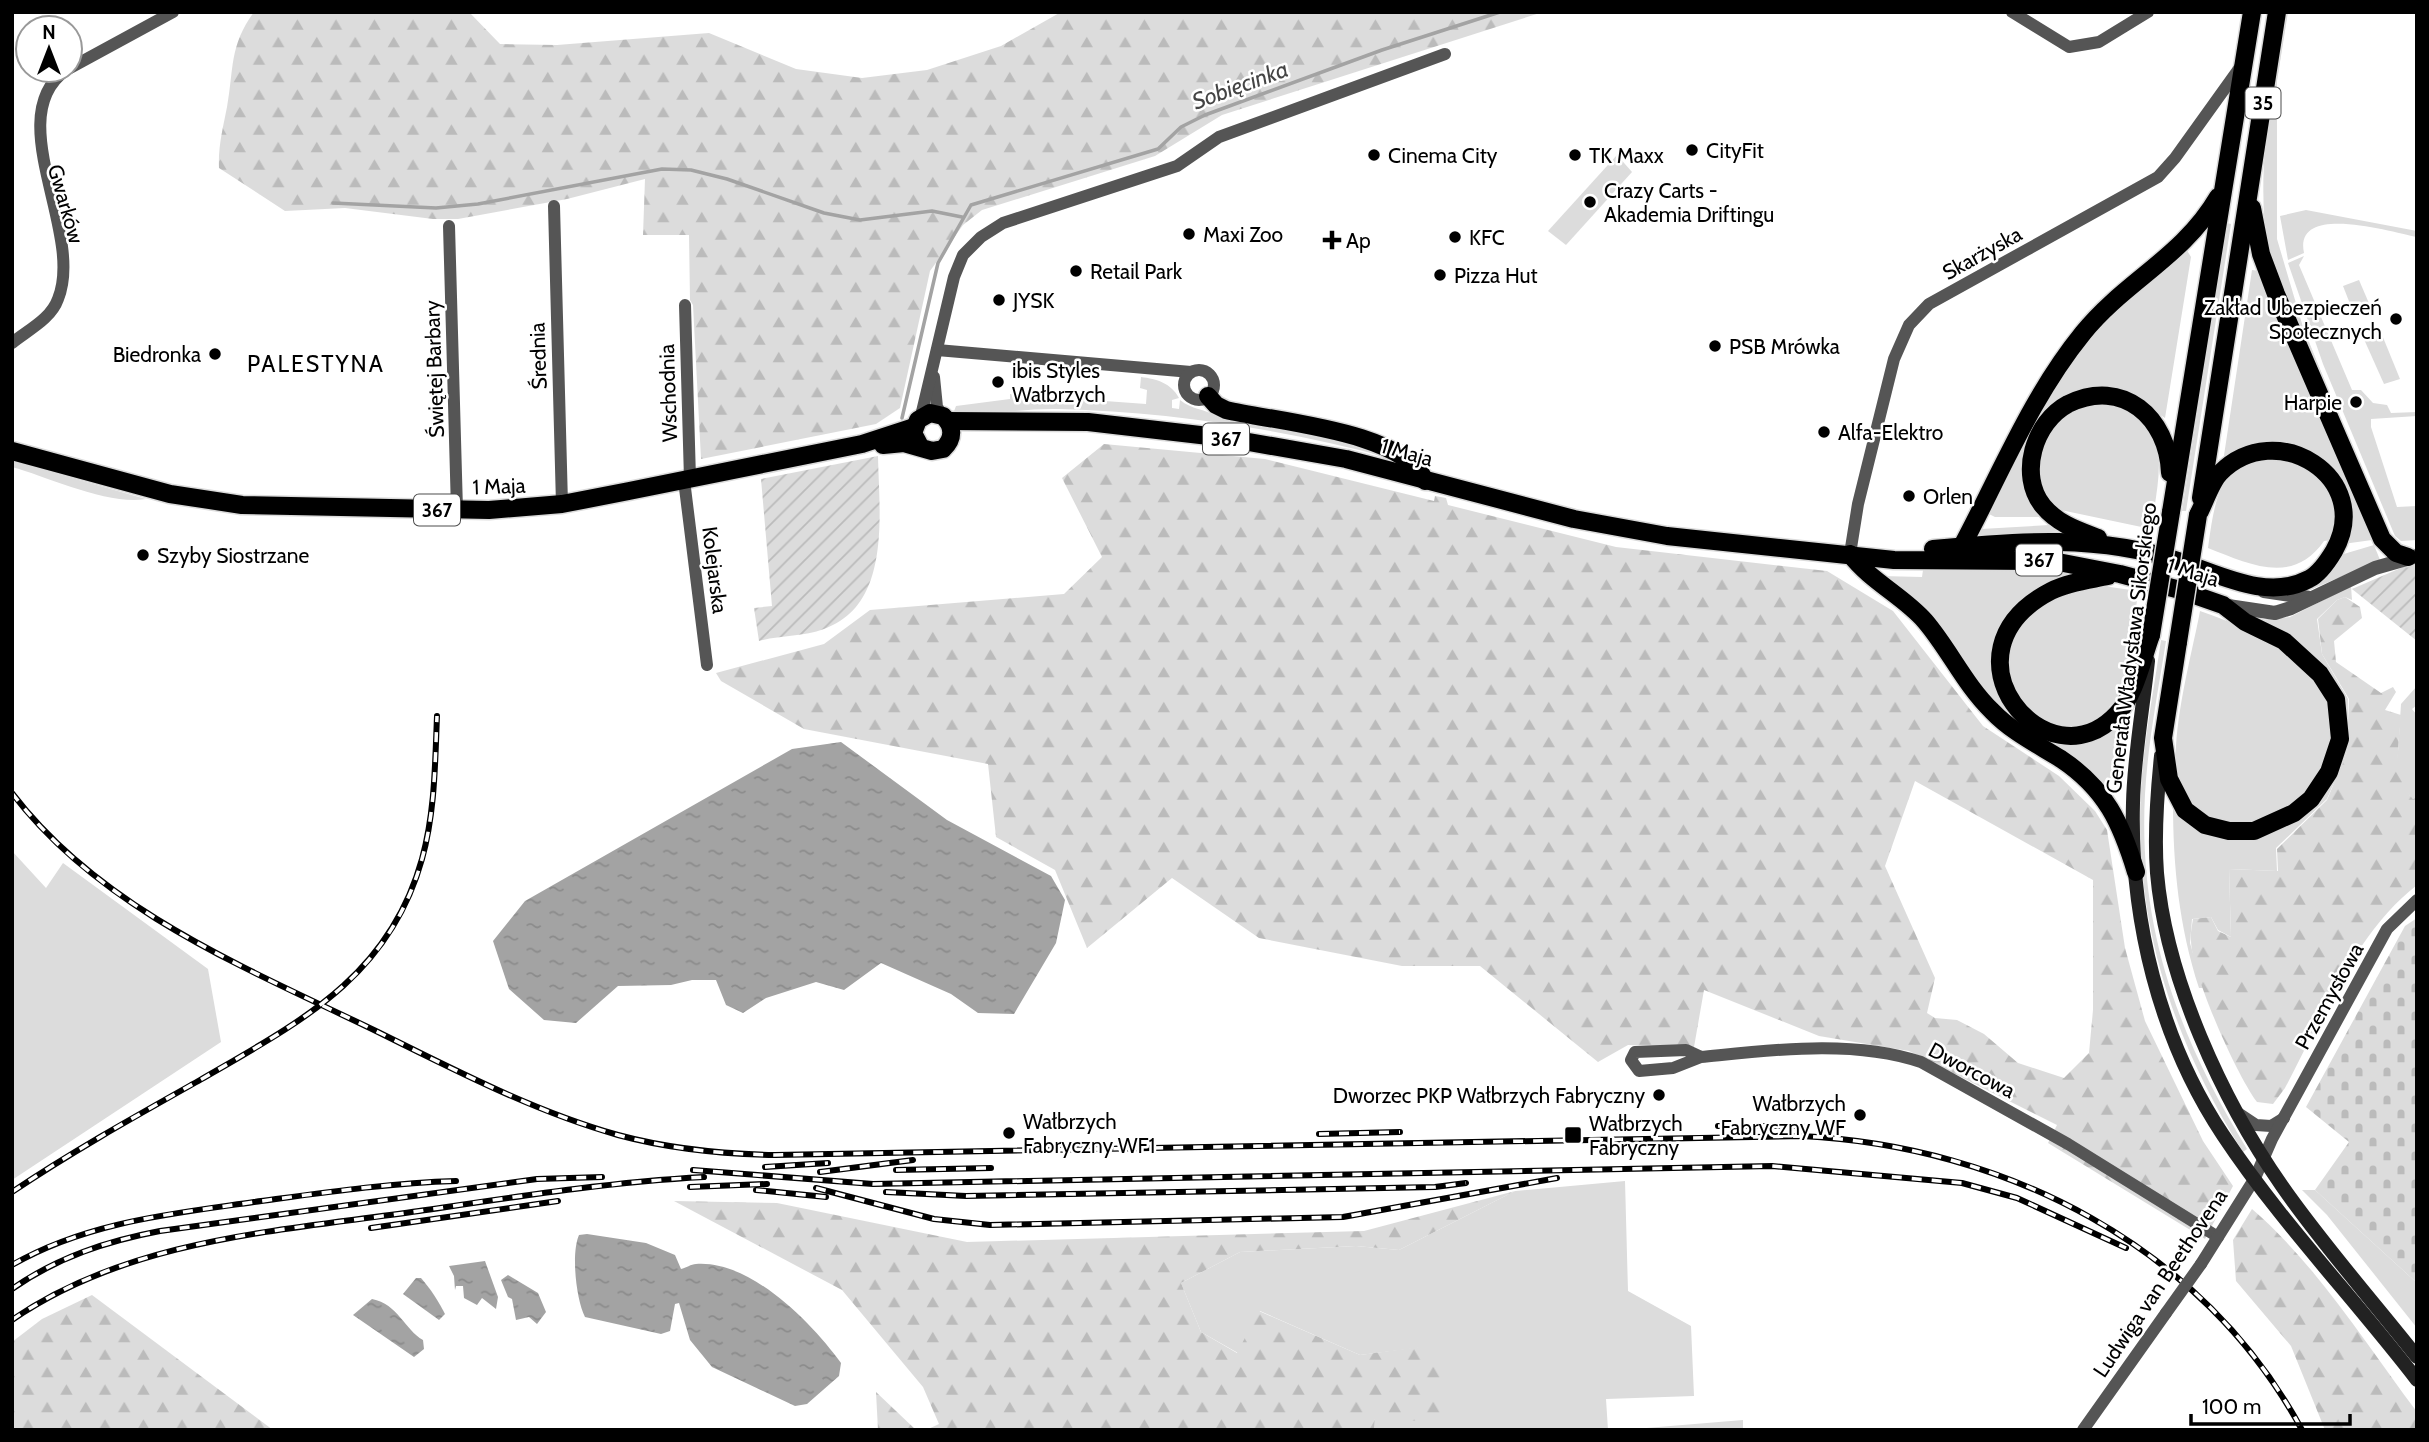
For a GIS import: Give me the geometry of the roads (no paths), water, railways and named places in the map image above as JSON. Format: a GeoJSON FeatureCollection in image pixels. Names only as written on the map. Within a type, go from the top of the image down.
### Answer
{"type":"FeatureCollection","features":[{"type":"Feature","properties":{"kind":"main road","name":"Generała Władysława Sikorskiego"},"geometry":{"type":"LineString","coordinates":[[2252,12],[2151,635],[2133,804],[2142,930],[2159,1000],[2194,1087],[2223,1135],[2417,1380]]}},
{"type":"Feature","properties":{"kind":"main road","name":"Generała Władysława Sikorskiego"},"geometry":{"type":"LineString","coordinates":[[2277,12],[2163,738],[2156,810],[2156,848],[2164,918],[2181,985],[2237,1113],[2281,1185],[2417,1357]]}},
{"type":"Feature","properties":{"kind":"main road"},"geometry":{"type":"LineString","coordinates":[[1962,546],[2024,420],[2068,353],[2112,303],[2188,240],[2206,217],[2226,181]]}},
{"type":"Feature","properties":{"kind":"main road"},"geometry":{"type":"LineString","coordinates":[[2250,194],[2261,254],[2382,540],[2396,553],[2412,556]]}},
{"type":"Feature","properties":{"kind":"main road"},"geometry":{"type":"LineString","coordinates":[[2221,208],[2246,212]]}},
{"type":"Feature","properties":{"kind":"main road"},"geometry":{"type":"LineString","coordinates":[[1208,396],[1226,410],[1371,440],[1419,467],[1425,481]]}},
{"type":"Feature","properties":{"kind":"main road"},"geometry":{"type":"LineString","coordinates":[[2111,544],[2063,525],[2041,504],[2037,495],[2031,465],[2033,447],[2047,422],[2069,404],[2104,398],[2144,409],[2161,431],[2169,452],[2171,512]]}},
{"type":"Feature","properties":{"kind":"main road","name":"367"},"geometry":{"type":"LineString","coordinates":[[918,422],[930,413],[948,424],[943,449],[932,451],[921,448]]}},
{"type":"Feature","properties":{"kind":"main road"},"geometry":{"type":"LineString","coordinates":[[918,422],[914,438],[921,448]]}},
{"type":"Feature","properties":{"kind":"main road","name":"1 Maja"},"geometry":{"type":"LineString","coordinates":[[12,451],[188,498],[252,506],[457,510],[562,504],[862,444],[918,422]]}},
{"type":"Feature","properties":{"kind":"main road","name":"1 Maja"},"geometry":{"type":"LineString","coordinates":[[948,424],[1088,422],[1226,438],[1335,457],[1574,519],[1667,536],[1894,560],[2053,561],[2120,574],[2223,605]]}},
{"type":"Feature","properties":{"kind":"main road","name":"1 Maja"},"geometry":{"type":"LineString","coordinates":[[862,444],[904,443],[921,448]]}},
{"type":"Feature","properties":{"kind":"main road"},"geometry":{"type":"LineString","coordinates":[[2199,515],[2219,473],[2243,457],[2264,450],[2291,452],[2318,465],[2328,475],[2343,504],[2344,519],[2330,558],[2312,578],[2300,582],[2249,586]]}},
{"type":"Feature","properties":{"kind":"main road","name":"1 Maja"},"geometry":{"type":"LineString","coordinates":[[1850,554],[2006,543],[2111,544],[2178,560],[2249,586]]}},
{"type":"Feature","properties":{"kind":"main road"},"geometry":{"type":"LineString","coordinates":[[1850,554],[1860,567],[1883,582],[1926,622],[1991,711],[2022,737],[2062,760],[2088,781],[2121,825],[2136,872]]}},
{"type":"Feature","properties":{"kind":"main road"},"geometry":{"type":"LineString","coordinates":[[2120,574],[2072,583],[2053,590],[2020,615],[2004,640],[2001,654],[2001,669],[2011,703],[2034,726],[2056,734],[2084,732],[2099,727],[2120,710],[2151,635]]}},
{"type":"Feature","properties":{"kind":"main road"},"geometry":{"type":"LineString","coordinates":[[2163,738],[2169,779],[2175,794],[2195,818],[2217,829],[2254,831],[2275,824],[2311,799],[2329,772],[2340,739],[2336,699],[2320,674],[2284,641],[2245,622],[2223,605]]}},
{"type":"Feature","properties":{"kind":"street","name":"Gwarków"},"geometry":{"type":"LineString","coordinates":[[84,60],[173,12]]}},
{"type":"Feature","properties":{"kind":"street"},"geometry":{"type":"LineString","coordinates":[[2012,12],[2069,47],[2099,42],[2148,12]]}},
{"type":"Feature","properties":{"kind":"street"},"geometry":{"type":"LineString","coordinates":[[918,422],[954,277],[963,255],[981,237],[1003,223],[1177,166],[1219,137],[1445,54]]}},
{"type":"Feature","properties":{"kind":"street","name":"Skarżyska"},"geometry":{"type":"LineString","coordinates":[[1850,554],[1858,504],[1884,393],[1894,359],[1909,326],[1929,304],[2158,177],[2175,158],[2245,60]]}},
{"type":"Feature","properties":{"kind":"street","name":"Gwarków"},"geometry":{"type":"LineString","coordinates":[[12,343],[53,309],[61,293],[62,260],[37,177],[30,126],[35,98],[45,84]]}},
{"type":"Feature","properties":{"kind":"street","name":"Średnia"},"geometry":{"type":"LineString","coordinates":[[554,206],[562,504]]}},
{"type":"Feature","properties":{"kind":"street","name":"Świętej Barbary"},"geometry":{"type":"LineString","coordinates":[[449,226],[457,510]]}},
{"type":"Feature","properties":{"kind":"street","name":"Wschodnia"},"geometry":{"type":"LineString","coordinates":[[685,305],[687,480]]}},
{"type":"Feature","properties":{"kind":"street"},"geometry":{"type":"LineString","coordinates":[[937,350],[1158,371],[1203,370],[1211,376],[1214,388],[1208,396],[1193,398],[1184,387],[1158,371]]}},
{"type":"Feature","properties":{"kind":"street"},"geometry":{"type":"LineString","coordinates":[[933,368],[937,407],[948,424]]}},
{"type":"Feature","properties":{"kind":"street"},"geometry":{"type":"LineString","coordinates":[[1184,387],[1191,372]]}},
{"type":"Feature","properties":{"kind":"street","name":"Kolejarska"},"geometry":{"type":"LineString","coordinates":[[687,480],[707,665]]}},
{"type":"Feature","properties":{"kind":"street","name":"1 Maja"},"geometry":{"type":"LineString","coordinates":[[2223,605],[2275,613],[2375,568],[2412,556]]}},
{"type":"Feature","properties":{"kind":"street","name":"1 Maja"},"geometry":{"type":"LineString","coordinates":[[2249,586],[2273,594],[2311,598]]}},
{"type":"Feature","properties":{"kind":"street","name":"Przemysłowa"},"geometry":{"type":"LineString","coordinates":[[2263,1155],[2387,929],[2417,900]]}},
{"type":"Feature","properties":{"kind":"street","name":"Dworcowa"},"geometry":{"type":"LineString","coordinates":[[1701,1057],[1686,1050],[1635,1052],[1631,1060],[1637,1071],[1673,1068],[1701,1057],[1837,1049],[1898,1055],[1921,1062],[2068,1144],[2218,1237]]}},
{"type":"Feature","properties":{"kind":"street"},"geometry":{"type":"LineString","coordinates":[[2237,1113],[2256,1125],[2271,1126],[2284,1118]]}},
{"type":"Feature","properties":{"kind":"street","name":"Ludwiga van Beethovena"},"geometry":{"type":"LineString","coordinates":[[2083,1430],[2201,1264],[2255,1178],[2263,1155]]}},
{"type":"Feature","properties":{"kind":"water"},"geometry":{"type":"Polygon","coordinates":[[[841,742],[947,820],[1051,876],[1065,900],[1056,943],[1014,1014],[978,1013],[951,994],[881,963],[844,990],[816,982],[766,998],[743,1013],[726,1005],[716,980],[692,980],[671,985],[618,986],[576,1023],[544,1020],[509,989],[493,941],[525,901],[792,749],[841,742]]]}},
{"type":"Feature","properties":{"kind":"water"},"geometry":{"type":"Polygon","coordinates":[[[579,1235],[646,1243],[675,1255],[681,1269],[694,1264],[717,1265],[758,1283],[797,1313],[829,1347],[841,1363],[839,1376],[807,1404],[795,1406],[712,1367],[690,1340],[679,1303],[675,1304],[670,1331],[661,1334],[585,1317],[579,1299],[575,1253],[579,1235]]]}},
{"type":"Feature","properties":{"kind":"water"},"geometry":{"type":"Polygon","coordinates":[[[485,1261],[498,1297],[496,1309],[482,1298],[477,1305],[464,1298],[463,1286],[456,1286],[455,1290],[454,1276],[449,1266],[485,1261]]]}},
{"type":"Feature","properties":{"kind":"water"},"geometry":{"type":"Polygon","coordinates":[[[508,1275],[538,1293],[546,1312],[537,1324],[529,1317],[516,1320],[512,1299],[508,1297],[501,1280],[508,1275]]]}},
{"type":"Feature","properties":{"kind":"water"},"geometry":{"type":"Polygon","coordinates":[[[416,1278],[421,1278],[443,1309],[445,1314],[439,1320],[403,1294],[416,1278]]]}},
{"type":"Feature","properties":{"kind":"water"},"geometry":{"type":"Polygon","coordinates":[[[372,1299],[395,1312],[423,1340],[424,1349],[414,1357],[353,1315],[372,1299]]]}},
{"type":"Feature","properties":{"kind":"waterway","name":"Sobięcinka"},"geometry":{"type":"LineString","coordinates":[[902,418],[938,263],[971,205],[1158,149],[1181,127],[1205,115],[1382,50],[1500,12]]}},
{"type":"Feature","properties":{"kind":"waterway"},"geometry":{"type":"LineString","coordinates":[[333,203],[436,208],[478,204],[662,169],[691,170],[727,179],[824,213],[860,220],[932,211],[962,217]]}},
{"type":"Feature","properties":{"kind":"railway"},"geometry":{"type":"LineString","coordinates":[[12,1192],[81,1148],[271,1038],[335,993],[363,966],[387,936],[407,900],[422,859],[432,806],[437,716]]}},
{"type":"Feature","properties":{"kind":"railway"},"geometry":{"type":"LineString","coordinates":[[12,793],[48,834],[88,871],[179,933],[495,1089],[555,1114],[618,1135],[696,1150],[775,1155],[1802,1136],[1878,1144],[1952,1160],[2023,1185],[2091,1218],[2154,1259],[2211,1308],[2260,1365],[2302,1430]]}},
{"type":"Feature","properties":{"kind":"railway"},"geometry":{"type":"LineString","coordinates":[[1718,1126],[1802,1126]]}},
{"type":"Feature","properties":{"kind":"railway"},"geometry":{"type":"LineString","coordinates":[[1319,1134],[1400,1132]]}},
{"type":"Feature","properties":{"kind":"railway"},"geometry":{"type":"LineString","coordinates":[[820,1172],[913,1160]]}},
{"type":"Feature","properties":{"kind":"railway"},"geometry":{"type":"LineString","coordinates":[[765,1167],[828,1163]]}},
{"type":"Feature","properties":{"kind":"railway"},"geometry":{"type":"LineString","coordinates":[[693,1170],[873,1184],[1772,1166],[1962,1183],[2017,1198],[2126,1248]]}},
{"type":"Feature","properties":{"kind":"railway"},"geometry":{"type":"LineString","coordinates":[[896,1170],[991,1168]]}},
{"type":"Feature","properties":{"kind":"railway"},"geometry":{"type":"LineString","coordinates":[[12,1289],[65,1259],[121,1240],[160,1231],[537,1179],[602,1177]]}},
{"type":"Feature","properties":{"kind":"railway"},"geometry":{"type":"LineString","coordinates":[[12,1320],[58,1293],[106,1271],[208,1242],[562,1191],[704,1177]]}},
{"type":"Feature","properties":{"kind":"railway"},"geometry":{"type":"LineString","coordinates":[[816,1188],[934,1219],[990,1225],[1343,1217],[1557,1178]]}},
{"type":"Feature","properties":{"kind":"railway"},"geometry":{"type":"LineString","coordinates":[[12,1265],[40,1250],[99,1229],[160,1216],[355,1189],[456,1181]]}},
{"type":"Feature","properties":{"kind":"railway"},"geometry":{"type":"LineString","coordinates":[[886,1192],[966,1196],[1435,1187],[1466,1183]]}},
{"type":"Feature","properties":{"kind":"railway"},"geometry":{"type":"LineString","coordinates":[[690,1187],[767,1184]]}},
{"type":"Feature","properties":{"kind":"railway"},"geometry":{"type":"LineString","coordinates":[[756,1190],[826,1197]]}},
{"type":"Feature","properties":{"kind":"railway"},"geometry":{"type":"LineString","coordinates":[[371,1228],[558,1201]]}},
{"type":"Feature","properties":{"kind":"place","name":"CityFit"},"geometry":{"type":"Point","coordinates":[1692,150]}},
{"type":"Feature","properties":{"kind":"place","name":"Cinema City"},"geometry":{"type":"Point","coordinates":[1374,155]}},
{"type":"Feature","properties":{"kind":"place","name":"TK Maxx"},"geometry":{"type":"Point","coordinates":[1575,155]}},
{"type":"Feature","properties":{"kind":"place","name":"Crazy Carts - Akademia Driftingu"},"geometry":{"type":"Point","coordinates":[1590,202]}},
{"type":"Feature","properties":{"kind":"place","name":"Maxi Zoo"},"geometry":{"type":"Point","coordinates":[1189,234]}},
{"type":"Feature","properties":{"kind":"place","name":"KFC"},"geometry":{"type":"Point","coordinates":[1455,237]}},
{"type":"Feature","properties":{"kind":"place","name":"Ap"},"geometry":{"type":"Point","coordinates":[1332,240]}},
{"type":"Feature","properties":{"kind":"place","name":"Retail Park"},"geometry":{"type":"Point","coordinates":[1076,271]}},
{"type":"Feature","properties":{"kind":"place","name":"Pizza Hut"},"geometry":{"type":"Point","coordinates":[1440,275]}},
{"type":"Feature","properties":{"kind":"place","name":"JYSK"},"geometry":{"type":"Point","coordinates":[999,300]}},
{"type":"Feature","properties":{"kind":"place","name":"Zakład Ubezpieczeń Społecznych"},"geometry":{"type":"Point","coordinates":[2396,319]}},
{"type":"Feature","properties":{"kind":"place","name":"PSB Mrówka"},"geometry":{"type":"Point","coordinates":[1715,346]}},
{"type":"Feature","properties":{"kind":"place","name":"Biedronka"},"geometry":{"type":"Point","coordinates":[215,354]}},
{"type":"Feature","properties":{"kind":"place","name":"ibis Styles Wałbrzych"},"geometry":{"type":"Point","coordinates":[998,382]}},
{"type":"Feature","properties":{"kind":"place","name":"Harpie"},"geometry":{"type":"Point","coordinates":[2356,402]}},
{"type":"Feature","properties":{"kind":"place","name":"Alfa-Elektro"},"geometry":{"type":"Point","coordinates":[1824,432]}},
{"type":"Feature","properties":{"kind":"place","name":"Orlen"},"geometry":{"type":"Point","coordinates":[1909,496]}},
{"type":"Feature","properties":{"kind":"place","name":"Szyby Siostrzane"},"geometry":{"type":"Point","coordinates":[143,555]}},
{"type":"Feature","properties":{"kind":"place","name":"Dworzec PKP Wałbrzych Fabryczny"},"geometry":{"type":"Point","coordinates":[1659,1095]}},
{"type":"Feature","properties":{"kind":"place","name":"Wałbrzych Fabryczny WF"},"geometry":{"type":"Point","coordinates":[1860,1115]}},
{"type":"Feature","properties":{"kind":"place","name":"Wałbrzych Fabryczny WF1"},"geometry":{"type":"Point","coordinates":[1009,1133]}},
{"type":"Feature","properties":{"kind":"place","name":"Wałbrzych Fabryczny"},"geometry":{"type":"Point","coordinates":[1573,1135]}},
{"type":"Feature","properties":{"kind":"district","name":"PALESTYNA"},"geometry":{"type":"Point","coordinates":[316,364]}}]}
